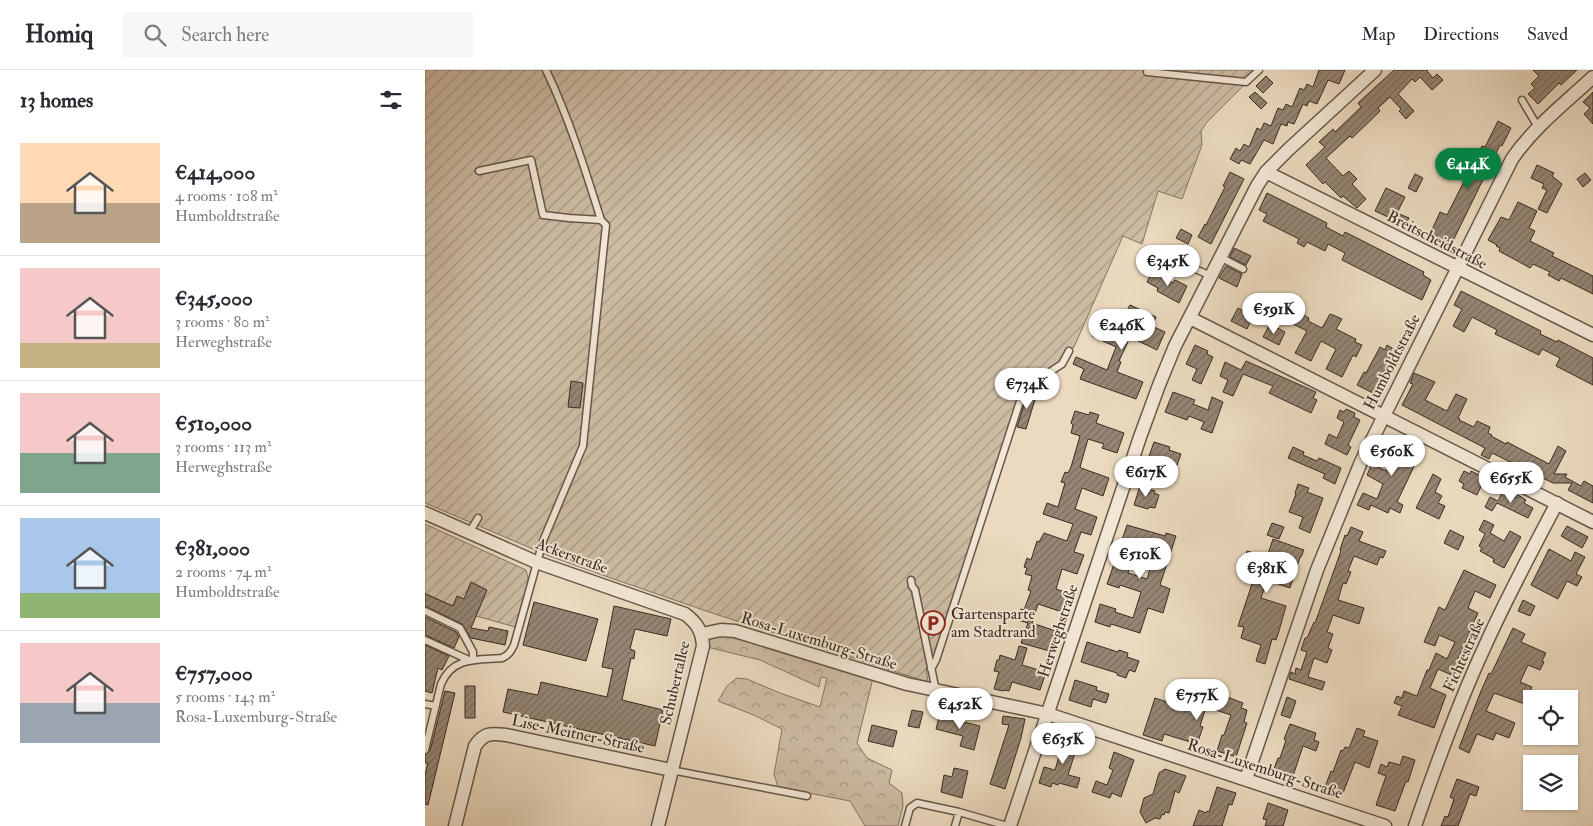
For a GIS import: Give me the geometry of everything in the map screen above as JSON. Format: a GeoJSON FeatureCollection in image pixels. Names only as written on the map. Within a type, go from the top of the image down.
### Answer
{"type":"FeatureCollection","features":[{"type":"Feature","properties":{"kind":"street","name":"Herweghstraße"},"geometry":{"type":"LineString","coordinates":[[1009,826],[1145,422],[1189,318],[1266,172],[1375,70]]}},
{"type":"Feature","properties":{"kind":"street","name":"Humboldtstraße"},"geometry":{"type":"LineString","coordinates":[[1246,779],[1317,570],[1361,462],[1383,415],[1519,149],[1593,78]]}},
{"type":"Feature","properties":{"kind":"street","name":"Breitscheidstraße"},"geometry":{"type":"LineString","coordinates":[[1266,172],[1593,336]]}},
{"type":"Feature","properties":{"kind":"street"},"geometry":{"type":"LineString","coordinates":[[1189,318],[1593,522]]}},
{"type":"Feature","properties":{"kind":"street","name":"Fichtestraße"},"geometry":{"type":"LineString","coordinates":[[1415,826],[1444,744],[1485,647],[1524,565],[1557,503]]}},
{"type":"Feature","properties":{"kind":"street","name":"Ackerstraße"},"geometry":{"type":"LineString","coordinates":[[425,513],[537,562],[685,614],[693,619],[702,634]]}},
{"type":"Feature","properties":{"kind":"street","name":"Rosa-Luxemburg-Straße"},"geometry":{"type":"LineString","coordinates":[[702,634],[721,630],[735,631],[907,684],[1048,714],[1385,826]]}},
{"type":"Feature","properties":{"kind":"street","name":"Schubertallee"},"geometry":{"type":"LineString","coordinates":[[658,826],[703,646],[702,634]]}},
{"type":"Feature","properties":{"kind":"street","name":"Lise-Meitner-Straße"},"geometry":{"type":"LineString","coordinates":[[455,826],[475,746],[486,735],[505,735],[671,770]]}},
{"type":"Feature","properties":{"kind":"lane"},"geometry":{"type":"LineString","coordinates":[[425,750],[427,736],[445,676],[453,669],[471,660],[502,658],[511,651],[543,540],[583,446],[606,225],[601,220],[580,152],[546,70]]}},
{"type":"Feature","properties":{"kind":"lane"},"geometry":{"type":"LineString","coordinates":[[1147,72],[1246,82],[1259,70]]}},
{"type":"Feature","properties":{"kind":"lane"},"geometry":{"type":"LineString","coordinates":[[1522,100],[1539,130]]}},
{"type":"Feature","properties":{"kind":"lane"},"geometry":{"type":"LineString","coordinates":[[479,171],[531,160],[543,215],[601,220]]}},
{"type":"Feature","properties":{"kind":"lane"},"geometry":{"type":"LineString","coordinates":[[1155,251],[1211,276]]}},
{"type":"Feature","properties":{"kind":"lane"},"geometry":{"type":"LineString","coordinates":[[1220,257],[1243,269]]}},
{"type":"Feature","properties":{"kind":"lane"},"geometry":{"type":"LineString","coordinates":[[931,669],[1023,389],[1062,364],[1069,351]]}},
{"type":"Feature","properties":{"kind":"lane"},"geometry":{"type":"LineString","coordinates":[[469,533],[478,518]]}},
{"type":"Feature","properties":{"kind":"lane"},"geometry":{"type":"LineString","coordinates":[[911,580],[915,590],[936,691]]}},
{"type":"Feature","properties":{"kind":"lane"},"geometry":{"type":"LineString","coordinates":[[425,611],[460,628],[473,652],[471,660]]}},
{"type":"Feature","properties":{"kind":"lane"},"geometry":{"type":"LineString","coordinates":[[425,640],[471,660]]}},
{"type":"Feature","properties":{"kind":"lane"},"geometry":{"type":"LineString","coordinates":[[425,704],[436,706]]}},
{"type":"Feature","properties":{"kind":"lane"},"geometry":{"type":"LineString","coordinates":[[671,770],[807,796]]}},
{"type":"Feature","properties":{"kind":"lane"},"geometry":{"type":"LineString","coordinates":[[905,826],[910,808],[917,803],[1009,826]]}},
{"type":"Feature","properties":{"kind":"lane"},"geometry":{"type":"LineString","coordinates":[[955,826],[959,812]]}},
{"type":"Feature","properties":{"kind":"green space"},"geometry":{"type":"Polygon","coordinates":[[[425,70],[1259,70],[1207,122],[1201,131],[1202,145],[1182,199],[1158,191],[1142,244],[1123,236],[1074,347],[1069,351],[1062,364],[1023,389],[931,669],[926,668],[928,682],[712,613],[605,576],[547,555],[425,503],[425,70]]]}},
{"type":"Feature","properties":{"kind":"green space"},"geometry":{"type":"Polygon","coordinates":[[[425,524],[526,570],[530,586],[519,628],[469,614],[425,593],[425,524]]]}},
{"type":"Feature","properties":{"kind":"green space"},"geometry":{"type":"Polygon","coordinates":[[[722,631],[874,674],[857,743],[867,758],[892,770],[889,783],[902,793],[903,806],[898,826],[865,826],[850,801],[778,787],[774,774],[782,729],[718,701],[727,686],[737,678],[747,679],[820,707],[827,678],[821,677],[819,687],[760,660],[703,646],[702,634],[722,631]]]}},
{"type":"Feature","properties":{"kind":"building"},"geometry":{"type":"Polygon","coordinates":[[[1319,70],[1345,70],[1339,84],[1328,80],[1317,104],[1309,101],[1307,106],[1303,104],[1294,124],[1288,122],[1287,126],[1281,124],[1273,144],[1264,140],[1250,164],[1241,160],[1239,164],[1230,159],[1236,148],[1240,151],[1244,144],[1249,147],[1257,128],[1261,130],[1264,123],[1271,126],[1278,108],[1283,110],[1286,104],[1292,107],[1300,88],[1304,90],[1307,84],[1313,87],[1319,70]]]}},
{"type":"Feature","properties":{"kind":"building"},"geometry":{"type":"Polygon","coordinates":[[[1394,70],[1428,70],[1433,78],[1437,74],[1443,80],[1432,90],[1420,77],[1415,82],[1412,79],[1398,94],[1414,111],[1406,119],[1399,111],[1401,109],[1390,97],[1378,108],[1380,111],[1373,118],[1352,138],[1350,136],[1326,158],[1343,176],[1349,171],[1357,179],[1352,184],[1366,199],[1357,208],[1343,196],[1341,198],[1325,182],[1323,184],[1306,165],[1325,147],[1319,142],[1333,129],[1335,132],[1361,107],[1358,103],[1394,70]]]}},
{"type":"Feature","properties":{"kind":"building"},"geometry":{"type":"Polygon","coordinates":[[[1533,70],[1577,70],[1561,85],[1559,83],[1538,104],[1528,94],[1535,88],[1531,84],[1539,76],[1533,70]]]}},
{"type":"Feature","properties":{"kind":"building"},"geometry":{"type":"Polygon","coordinates":[[[1266,76],[1273,83],[1263,93],[1256,86],[1266,76]]]}},
{"type":"Feature","properties":{"kind":"building"},"geometry":{"type":"Polygon","coordinates":[[[1255,92],[1267,103],[1261,109],[1249,97],[1255,92]]]}},
{"type":"Feature","properties":{"kind":"building"},"geometry":{"type":"Polygon","coordinates":[[[1593,92],[1593,124],[1584,114],[1590,108],[1583,102],[1593,92]]]}},
{"type":"Feature","properties":{"kind":"building"},"geometry":{"type":"Polygon","coordinates":[[[1498,121],[1511,128],[1502,146],[1500,145],[1448,251],[1432,243],[1436,235],[1431,232],[1440,212],[1447,215],[1482,146],[1485,147],[1498,121]]]}},
{"type":"Feature","properties":{"kind":"building"},"geometry":{"type":"Polygon","coordinates":[[[1537,165],[1554,173],[1552,176],[1562,184],[1547,213],[1538,209],[1547,190],[1542,188],[1544,184],[1531,178],[1537,165]]]}},
{"type":"Feature","properties":{"kind":"building"},"geometry":{"type":"Polygon","coordinates":[[[1230,172],[1244,179],[1211,244],[1198,237],[1225,187],[1223,186],[1230,172]]]}},
{"type":"Feature","properties":{"kind":"building"},"geometry":{"type":"Polygon","coordinates":[[[1585,173],[1591,180],[1583,187],[1577,179],[1585,173]]]}},
{"type":"Feature","properties":{"kind":"building"},"geometry":{"type":"Polygon","coordinates":[[[1415,174],[1423,178],[1416,192],[1408,188],[1415,174]]]}},
{"type":"Feature","properties":{"kind":"building"},"geometry":{"type":"Polygon","coordinates":[[[1386,188],[1405,197],[1397,213],[1409,218],[1405,225],[1375,211],[1386,188]]]}},
{"type":"Feature","properties":{"kind":"building"},"geometry":{"type":"Polygon","coordinates":[[[1267,193],[1327,223],[1326,227],[1343,236],[1345,232],[1424,272],[1423,275],[1431,280],[1422,300],[1342,260],[1345,253],[1328,244],[1325,251],[1307,242],[1304,247],[1297,243],[1299,239],[1263,221],[1267,214],[1259,210],[1267,193]]]}},
{"type":"Feature","properties":{"kind":"building"},"geometry":{"type":"Polygon","coordinates":[[[1518,202],[1537,211],[1529,228],[1535,231],[1530,241],[1554,253],[1552,256],[1593,276],[1593,294],[1561,278],[1559,281],[1548,275],[1550,272],[1533,264],[1530,268],[1499,251],[1500,248],[1497,245],[1488,240],[1501,217],[1509,220],[1518,202]]]}},
{"type":"Feature","properties":{"kind":"building"},"geometry":{"type":"Polygon","coordinates":[[[1181,229],[1192,235],[1188,244],[1176,238],[1181,229]]]}},
{"type":"Feature","properties":{"kind":"building"},"geometry":{"type":"Polygon","coordinates":[[[1234,248],[1251,256],[1246,265],[1230,257],[1234,248]]]}},
{"type":"Feature","properties":{"kind":"building"},"geometry":{"type":"Polygon","coordinates":[[[1226,266],[1242,274],[1237,287],[1219,278],[1226,266]]]}},
{"type":"Feature","properties":{"kind":"building"},"geometry":{"type":"Polygon","coordinates":[[[1152,272],[1173,283],[1175,280],[1187,286],[1179,303],[1157,291],[1158,288],[1147,282],[1152,272]]]}},
{"type":"Feature","properties":{"kind":"building"},"geometry":{"type":"Polygon","coordinates":[[[1461,291],[1541,331],[1540,334],[1557,342],[1558,340],[1593,358],[1593,385],[1556,366],[1560,358],[1542,349],[1539,355],[1495,334],[1497,330],[1472,317],[1464,332],[1453,326],[1462,309],[1454,305],[1461,291]]]}},
{"type":"Feature","properties":{"kind":"building"},"geometry":{"type":"Polygon","coordinates":[[[1130,305],[1156,317],[1152,326],[1165,332],[1157,350],[1130,337],[1119,361],[1121,362],[1117,372],[1143,382],[1136,399],[1080,379],[1084,369],[1073,364],[1076,357],[1107,370],[1116,347],[1092,336],[1097,325],[1101,326],[1102,324],[1110,328],[1114,319],[1122,320],[1130,305]]]}},
{"type":"Feature","properties":{"kind":"building"},"geometry":{"type":"Polygon","coordinates":[[[1238,308],[1253,316],[1247,329],[1231,321],[1238,308]]]}},
{"type":"Feature","properties":{"kind":"building"},"geometry":{"type":"Polygon","coordinates":[[[1297,312],[1309,318],[1308,321],[1322,328],[1330,314],[1342,319],[1336,329],[1356,339],[1355,342],[1362,345],[1356,357],[1353,355],[1342,377],[1326,369],[1336,349],[1321,341],[1311,361],[1295,353],[1307,331],[1291,323],[1297,312]]]}},
{"type":"Feature","properties":{"kind":"building"},"geometry":{"type":"Polygon","coordinates":[[[1270,324],[1285,332],[1279,345],[1263,337],[1270,324]]]}},
{"type":"Feature","properties":{"kind":"building"},"geometry":{"type":"Polygon","coordinates":[[[1195,345],[1208,351],[1207,354],[1213,357],[1201,384],[1192,380],[1197,369],[1186,364],[1195,345]]]}},
{"type":"Feature","properties":{"kind":"building"},"geometry":{"type":"Polygon","coordinates":[[[1387,345],[1395,350],[1383,373],[1387,375],[1379,394],[1357,385],[1380,347],[1385,350],[1387,345]]]}},
{"type":"Feature","properties":{"kind":"building"},"geometry":{"type":"Polygon","coordinates":[[[1246,361],[1316,392],[1313,398],[1317,400],[1311,413],[1269,393],[1273,386],[1243,374],[1233,396],[1223,392],[1228,380],[1220,376],[1225,362],[1241,370],[1246,361]]]}},
{"type":"Feature","properties":{"kind":"building"},"geometry":{"type":"Polygon","coordinates":[[[1414,373],[1435,382],[1425,400],[1447,411],[1456,394],[1467,399],[1458,418],[1459,420],[1474,427],[1477,421],[1490,427],[1488,433],[1491,436],[1506,444],[1507,442],[1549,464],[1558,446],[1566,451],[1554,474],[1567,474],[1565,477],[1581,486],[1584,481],[1593,486],[1593,503],[1568,490],[1572,483],[1553,483],[1492,453],[1489,459],[1481,455],[1485,448],[1402,405],[1413,384],[1410,383],[1414,373]]]}},
{"type":"Feature","properties":{"kind":"building"},"geometry":{"type":"Polygon","coordinates":[[[571,381],[583,383],[580,408],[568,407],[571,381]]]}},
{"type":"Feature","properties":{"kind":"building"},"geometry":{"type":"Polygon","coordinates":[[[1028,392],[1037,393],[1026,429],[1017,427],[1028,392]]]}},
{"type":"Feature","properties":{"kind":"building"},"geometry":{"type":"Polygon","coordinates":[[[1173,392],[1195,400],[1193,404],[1208,410],[1212,397],[1223,402],[1212,433],[1201,429],[1204,422],[1189,416],[1187,420],[1165,412],[1173,392]]]}},
{"type":"Feature","properties":{"kind":"building"},"geometry":{"type":"Polygon","coordinates":[[[1346,409],[1355,413],[1354,417],[1360,420],[1348,445],[1351,447],[1347,455],[1325,444],[1329,434],[1337,438],[1344,422],[1337,418],[1340,410],[1344,412],[1346,409]]]}},
{"type":"Feature","properties":{"kind":"building"},"geometry":{"type":"Polygon","coordinates":[[[1075,411],[1089,415],[1090,412],[1099,415],[1096,423],[1124,433],[1117,453],[1102,448],[1104,444],[1088,439],[1080,467],[1109,478],[1103,496],[1082,488],[1075,509],[1097,517],[1091,535],[1081,532],[1074,552],[1084,555],[1077,574],[1062,569],[1056,589],[1071,594],[1065,613],[1038,604],[1032,623],[1059,632],[1053,652],[1021,643],[1028,623],[1018,620],[1021,609],[1024,610],[1031,591],[1028,590],[1032,576],[1025,574],[1027,568],[1024,567],[1027,558],[1031,560],[1037,541],[1039,542],[1044,533],[1067,541],[1073,524],[1043,514],[1047,503],[1058,507],[1065,483],[1061,482],[1065,472],[1068,473],[1071,467],[1080,436],[1071,433],[1073,425],[1071,423],[1075,411]]]}},
{"type":"Feature","properties":{"kind":"building"},"geometry":{"type":"Polygon","coordinates":[[[1391,436],[1419,447],[1415,454],[1419,456],[1397,502],[1403,505],[1400,513],[1390,508],[1388,513],[1371,505],[1369,510],[1357,505],[1363,493],[1377,499],[1383,484],[1367,475],[1372,464],[1386,471],[1395,453],[1385,448],[1391,436]]]}},
{"type":"Feature","properties":{"kind":"building"},"geometry":{"type":"Polygon","coordinates":[[[1154,442],[1170,447],[1169,450],[1181,454],[1176,468],[1164,464],[1163,467],[1147,462],[1154,442]]]}},
{"type":"Feature","properties":{"kind":"building"},"geometry":{"type":"Polygon","coordinates":[[[1293,447],[1304,452],[1303,455],[1317,461],[1319,458],[1341,468],[1335,484],[1323,478],[1325,474],[1288,458],[1293,447]]]}},
{"type":"Feature","properties":{"kind":"building"},"geometry":{"type":"Polygon","coordinates":[[[1464,471],[1470,474],[1471,471],[1485,478],[1477,495],[1462,488],[1464,484],[1459,481],[1464,471]]]}},
{"type":"Feature","properties":{"kind":"building"},"geometry":{"type":"Polygon","coordinates":[[[1433,474],[1441,479],[1435,492],[1442,496],[1438,503],[1445,506],[1439,519],[1416,508],[1433,474]]]}},
{"type":"Feature","properties":{"kind":"building"},"geometry":{"type":"Polygon","coordinates":[[[1298,484],[1309,488],[1307,492],[1323,498],[1310,533],[1299,528],[1303,517],[1289,512],[1298,484]]]}},
{"type":"Feature","properties":{"kind":"building"},"geometry":{"type":"Polygon","coordinates":[[[1140,486],[1155,491],[1154,493],[1159,495],[1155,508],[1149,507],[1148,509],[1134,505],[1140,486]]]}},
{"type":"Feature","properties":{"kind":"building"},"geometry":{"type":"Polygon","coordinates":[[[1503,491],[1516,498],[1518,495],[1526,500],[1524,503],[1533,508],[1528,518],[1497,503],[1492,511],[1485,507],[1490,497],[1498,501],[1503,491]]]}},
{"type":"Feature","properties":{"kind":"building"},"geometry":{"type":"Polygon","coordinates":[[[1484,520],[1494,525],[1490,533],[1504,541],[1510,531],[1521,537],[1504,568],[1493,562],[1494,559],[1480,551],[1482,548],[1479,546],[1485,534],[1479,530],[1484,520]]]}},
{"type":"Feature","properties":{"kind":"building"},"geometry":{"type":"Polygon","coordinates":[[[1272,523],[1284,527],[1279,539],[1267,535],[1272,523]]]}},
{"type":"Feature","properties":{"kind":"building"},"geometry":{"type":"Polygon","coordinates":[[[1127,525],[1165,536],[1166,533],[1176,536],[1160,585],[1170,589],[1163,613],[1148,608],[1140,633],[1111,624],[1110,627],[1095,622],[1100,604],[1116,609],[1115,612],[1133,618],[1141,592],[1120,585],[1119,588],[1107,584],[1114,564],[1129,569],[1128,573],[1147,579],[1155,552],[1138,546],[1136,551],[1120,546],[1127,525]]]}},
{"type":"Feature","properties":{"kind":"building"},"geometry":{"type":"Polygon","coordinates":[[[1567,526],[1588,537],[1582,548],[1561,536],[1567,526]]]}},
{"type":"Feature","properties":{"kind":"building"},"geometry":{"type":"Polygon","coordinates":[[[1351,527],[1363,532],[1359,541],[1386,551],[1383,558],[1380,557],[1377,565],[1354,556],[1348,571],[1351,572],[1346,584],[1343,583],[1338,600],[1364,608],[1359,624],[1333,615],[1327,632],[1333,634],[1328,648],[1332,650],[1327,663],[1314,658],[1308,677],[1325,682],[1322,690],[1289,679],[1291,672],[1295,674],[1296,668],[1301,670],[1307,652],[1301,650],[1305,638],[1307,638],[1315,623],[1345,535],[1347,536],[1351,527]]]}},
{"type":"Feature","properties":{"kind":"building"},"geometry":{"type":"Polygon","coordinates":[[[1450,530],[1464,537],[1458,550],[1444,543],[1450,530]]]}},
{"type":"Feature","properties":{"kind":"building"},"geometry":{"type":"Polygon","coordinates":[[[1273,539],[1304,550],[1290,588],[1267,580],[1261,598],[1286,606],[1276,640],[1272,639],[1265,664],[1256,661],[1261,645],[1241,638],[1244,627],[1238,626],[1252,584],[1250,583],[1253,573],[1244,561],[1247,551],[1267,557],[1273,539]]]}},
{"type":"Feature","properties":{"kind":"building"},"geometry":{"type":"Polygon","coordinates":[[[1549,549],[1571,561],[1575,552],[1585,557],[1576,574],[1582,577],[1577,586],[1567,581],[1558,599],[1531,585],[1549,549]]]}},
{"type":"Feature","properties":{"kind":"building"},"geometry":{"type":"Polygon","coordinates":[[[1464,570],[1496,585],[1490,598],[1475,591],[1468,608],[1478,613],[1458,659],[1460,660],[1454,676],[1438,669],[1430,688],[1446,695],[1434,728],[1398,715],[1402,706],[1394,703],[1397,696],[1402,698],[1404,691],[1417,696],[1436,653],[1447,659],[1455,642],[1439,635],[1435,646],[1424,642],[1439,607],[1445,610],[1464,570]]]}},
{"type":"Feature","properties":{"kind":"building"},"geometry":{"type":"Polygon","coordinates":[[[471,582],[487,590],[471,628],[488,631],[489,627],[508,631],[505,645],[471,638],[462,624],[425,606],[425,594],[453,606],[457,596],[464,599],[471,582]]]}},
{"type":"Feature","properties":{"kind":"building"},"geometry":{"type":"Polygon","coordinates":[[[1523,600],[1535,606],[1530,616],[1518,611],[1523,600]]]}},
{"type":"Feature","properties":{"kind":"building"},"geometry":{"type":"Polygon","coordinates":[[[534,602],[598,619],[586,661],[523,645],[534,602]]]}},
{"type":"Feature","properties":{"kind":"building"},"geometry":{"type":"Polygon","coordinates":[[[614,606],[671,619],[667,636],[635,629],[630,649],[635,651],[634,659],[631,658],[622,700],[663,710],[655,746],[503,712],[508,689],[538,695],[541,682],[607,697],[613,669],[602,667],[614,606]]]}},
{"type":"Feature","properties":{"kind":"building"},"geometry":{"type":"Polygon","coordinates":[[[425,617],[456,632],[459,637],[454,648],[425,635],[425,617]]]}},
{"type":"Feature","properties":{"kind":"building"},"geometry":{"type":"Polygon","coordinates":[[[1513,628],[1525,634],[1521,642],[1546,653],[1540,670],[1528,665],[1520,682],[1532,687],[1531,690],[1523,690],[1523,703],[1494,693],[1486,711],[1515,723],[1509,738],[1496,733],[1493,740],[1477,734],[1469,753],[1459,748],[1481,691],[1489,673],[1491,674],[1513,628]]]}},
{"type":"Feature","properties":{"kind":"building"},"geometry":{"type":"Polygon","coordinates":[[[1087,642],[1118,652],[1119,650],[1128,653],[1127,657],[1139,661],[1135,672],[1129,670],[1126,678],[1117,675],[1117,673],[1081,662],[1087,642]]]}},
{"type":"Feature","properties":{"kind":"building"},"geometry":{"type":"Polygon","coordinates":[[[425,645],[449,656],[442,670],[438,668],[432,693],[425,691],[425,645]]]}},
{"type":"Feature","properties":{"kind":"building"},"geometry":{"type":"Polygon","coordinates":[[[1019,646],[1027,648],[1022,665],[1046,672],[1040,690],[1012,682],[1009,691],[994,689],[999,672],[994,671],[997,660],[999,660],[1000,655],[1015,660],[1019,646]]]}},
{"type":"Feature","properties":{"kind":"building"},"geometry":{"type":"Polygon","coordinates":[[[1075,680],[1097,687],[1096,690],[1109,694],[1106,703],[1093,699],[1091,707],[1069,700],[1075,680]]]}},
{"type":"Feature","properties":{"kind":"building"},"geometry":{"type":"Polygon","coordinates":[[[465,686],[475,686],[475,718],[465,718],[465,686]]]}},
{"type":"Feature","properties":{"kind":"building"},"geometry":{"type":"Polygon","coordinates":[[[445,691],[455,693],[428,805],[425,804],[425,774],[428,763],[425,763],[425,755],[430,751],[445,691]]]}},
{"type":"Feature","properties":{"kind":"building"},"geometry":{"type":"Polygon","coordinates":[[[1190,691],[1214,699],[1217,693],[1243,703],[1241,708],[1247,710],[1244,722],[1247,723],[1236,757],[1217,751],[1231,715],[1206,707],[1200,726],[1203,727],[1197,744],[1164,734],[1162,741],[1143,735],[1155,698],[1185,708],[1190,691]]]}},
{"type":"Feature","properties":{"kind":"building"},"geometry":{"type":"Polygon","coordinates":[[[1287,697],[1296,701],[1290,718],[1281,715],[1287,697]]]}},
{"type":"Feature","properties":{"kind":"building"},"geometry":{"type":"Polygon","coordinates":[[[912,710],[923,712],[919,728],[908,726],[912,710]]]}},
{"type":"Feature","properties":{"kind":"building"},"geometry":{"type":"Polygon","coordinates":[[[940,713],[956,718],[955,720],[980,726],[974,750],[960,746],[963,736],[936,729],[940,713]]]}},
{"type":"Feature","properties":{"kind":"building"},"geometry":{"type":"Polygon","coordinates":[[[1003,716],[1025,719],[1005,789],[990,784],[1009,725],[1002,724],[1003,716]]]}},
{"type":"Feature","properties":{"kind":"building"},"geometry":{"type":"Polygon","coordinates":[[[1290,724],[1316,733],[1314,740],[1319,742],[1316,751],[1303,746],[1293,776],[1274,769],[1278,758],[1280,758],[1286,740],[1284,739],[1290,724]]]}},
{"type":"Feature","properties":{"kind":"building"},"geometry":{"type":"Polygon","coordinates":[[[872,725],[897,731],[893,747],[868,741],[872,725]]]}},
{"type":"Feature","properties":{"kind":"building"},"geometry":{"type":"Polygon","coordinates":[[[1357,728],[1365,731],[1363,736],[1378,741],[1369,768],[1355,762],[1343,793],[1325,787],[1341,750],[1343,751],[1345,747],[1349,748],[1357,728]]]}},
{"type":"Feature","properties":{"kind":"building"},"geometry":{"type":"Polygon","coordinates":[[[1062,736],[1083,742],[1079,754],[1075,753],[1068,775],[1080,778],[1077,788],[1059,783],[1058,785],[1052,783],[1051,787],[1039,783],[1044,767],[1055,770],[1060,753],[1057,752],[1062,736]]]}},
{"type":"Feature","properties":{"kind":"building"},"geometry":{"type":"Polygon","coordinates":[[[1114,752],[1134,760],[1121,797],[1112,793],[1110,798],[1092,792],[1096,781],[1107,785],[1113,770],[1109,768],[1114,752]]]}},
{"type":"Feature","properties":{"kind":"building"},"geometry":{"type":"Polygon","coordinates":[[[1403,756],[1415,760],[1408,782],[1406,781],[1395,811],[1376,805],[1386,776],[1378,773],[1381,764],[1387,767],[1389,762],[1400,765],[1403,756]]]}},
{"type":"Feature","properties":{"kind":"building"},"geometry":{"type":"Polygon","coordinates":[[[954,768],[968,771],[962,798],[941,792],[944,775],[952,777],[954,768]]]}},
{"type":"Feature","properties":{"kind":"building"},"geometry":{"type":"Polygon","coordinates":[[[1165,769],[1186,776],[1179,793],[1175,791],[1169,813],[1165,812],[1160,819],[1155,818],[1146,823],[1140,812],[1144,798],[1153,794],[1159,773],[1165,769]]]}},
{"type":"Feature","properties":{"kind":"building"},"geometry":{"type":"Polygon","coordinates":[[[1457,779],[1479,787],[1476,796],[1470,794],[1458,826],[1441,826],[1445,816],[1448,817],[1454,799],[1450,797],[1457,779]]]}},
{"type":"Feature","properties":{"kind":"building"},"geometry":{"type":"Polygon","coordinates":[[[1217,787],[1236,793],[1232,805],[1229,804],[1222,826],[1193,826],[1199,810],[1206,813],[1207,811],[1209,812],[1217,787]]]}},
{"type":"Feature","properties":{"kind":"building"},"geometry":{"type":"Polygon","coordinates":[[[1268,803],[1288,810],[1283,826],[1265,826],[1267,820],[1263,819],[1268,803]]]}},
{"type":"Feature","properties":{"kind":"place","name":"Gartensparte am Stadtrand"},"geometry":{"type":"Point","coordinates":[933,623]}}]}
